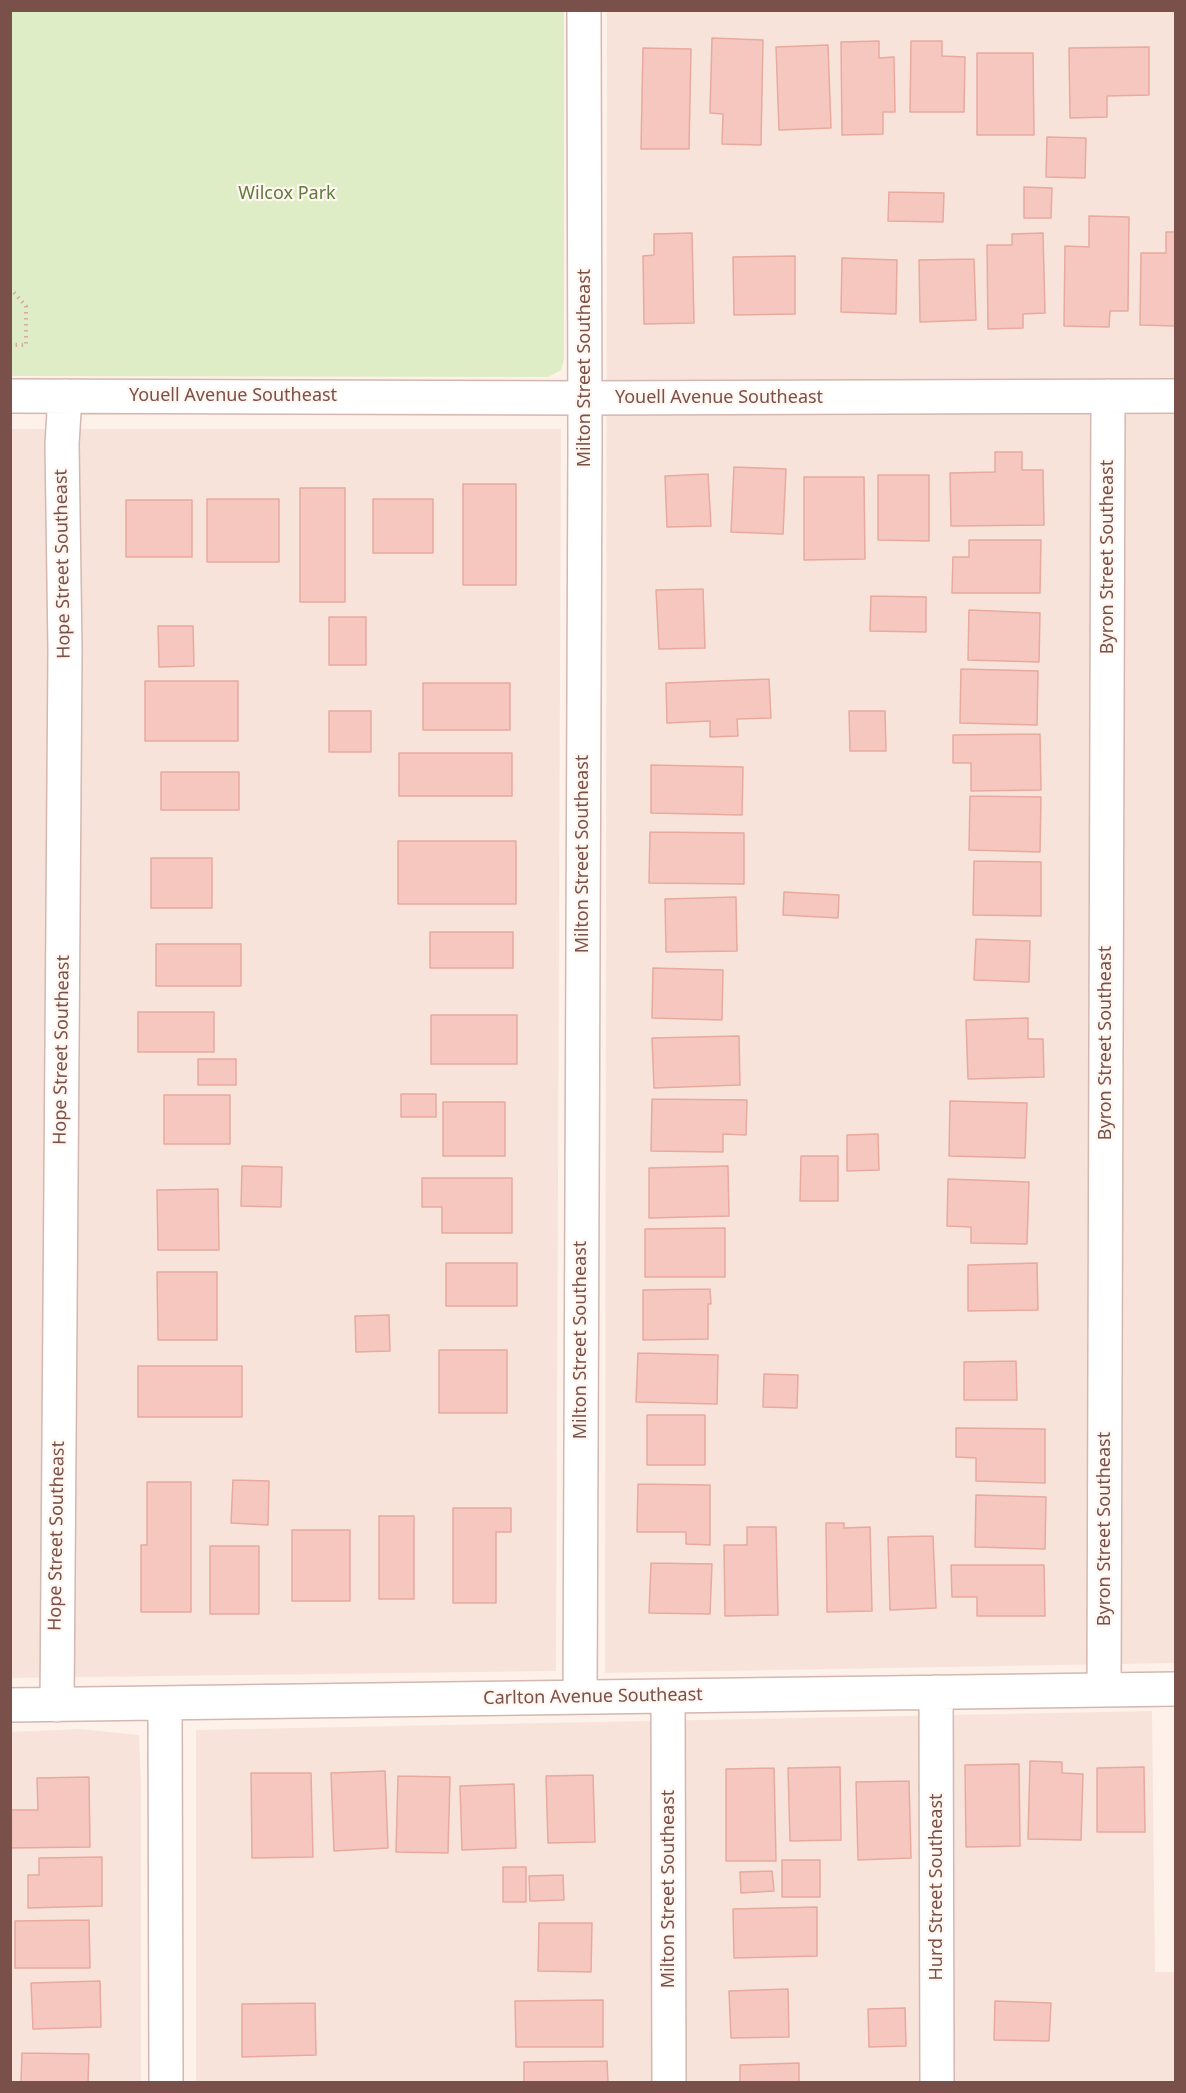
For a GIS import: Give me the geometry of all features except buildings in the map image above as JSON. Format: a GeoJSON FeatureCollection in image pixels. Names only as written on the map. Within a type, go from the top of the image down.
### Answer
{"type":"FeatureCollection","features":[{"type":"Feature","properties":{"kind":"street","name":"Milton Street Southeast"},"geometry":{"type":"LineString","coordinates":[[580,1697],[585,398],[584,10]]}},
{"type":"Feature","properties":{"kind":"street","name":"Youell Avenue Southeast"},"geometry":{"type":"LineString","coordinates":[[10,396],[585,398],[1176,396]]}},
{"type":"Feature","properties":{"kind":"street","name":"Hope Street Southeast"},"geometry":{"type":"LineString","coordinates":[[57,1705],[65,651],[62,444],[65,396]]}},
{"type":"Feature","properties":{"kind":"street","name":"Byron Street Southeast"},"geometry":{"type":"LineString","coordinates":[[1104,1689],[1108,396]]}},
{"type":"Feature","properties":{"kind":"street","name":"Carlton Avenue Southeast"},"geometry":{"type":"LineString","coordinates":[[10,1705],[1176,1689]]}},
{"type":"Feature","properties":{"kind":"street","name":"Hurd Street Southeast"},"geometry":{"type":"LineString","coordinates":[[936,1692],[937,2082]]}},
{"type":"Feature","properties":{"kind":"street","name":"Milton Street Southeast"},"geometry":{"type":"LineString","coordinates":[[668,1696],[669,2082]]}},
{"type":"Feature","properties":{"kind":"street"},"geometry":{"type":"LineString","coordinates":[[165,1704],[166,2082]]}},
{"type":"Feature","properties":{"kind":"path"},"geometry":{"type":"LineString","coordinates":[[10,288],[26,306],[26,345],[10,345]]}},
{"type":"Feature","properties":{"kind":"shaded area"},"geometry":{"type":"Polygon","coordinates":[[[607,11],[1175,11],[1175,1663],[605,1673],[607,11]]]}},
{"type":"Feature","properties":{"kind":"shaded area"},"geometry":{"type":"Polygon","coordinates":[[[10,429],[561,429],[556,1671],[11,1678],[10,429]]]}},
{"type":"Feature","properties":{"kind":"shaded area"},"geometry":{"type":"Polygon","coordinates":[[[1152,1711],[1155,1972],[1175,1972],[1175,2082],[196,2082],[196,1730],[1152,1711]]]}},
{"type":"Feature","properties":{"kind":"shaded area"},"geometry":{"type":"Polygon","coordinates":[[[80,1729],[139,1735],[141,2082],[11,2082],[10,1732],[80,1729]]]}},
{"type":"Feature","properties":{"kind":"green space","name":"Wilcox Park"},"geometry":{"type":"Polygon","coordinates":[[[10,11],[564,11],[564,359],[561,370],[548,377],[11,376],[10,11]]]}}]}
